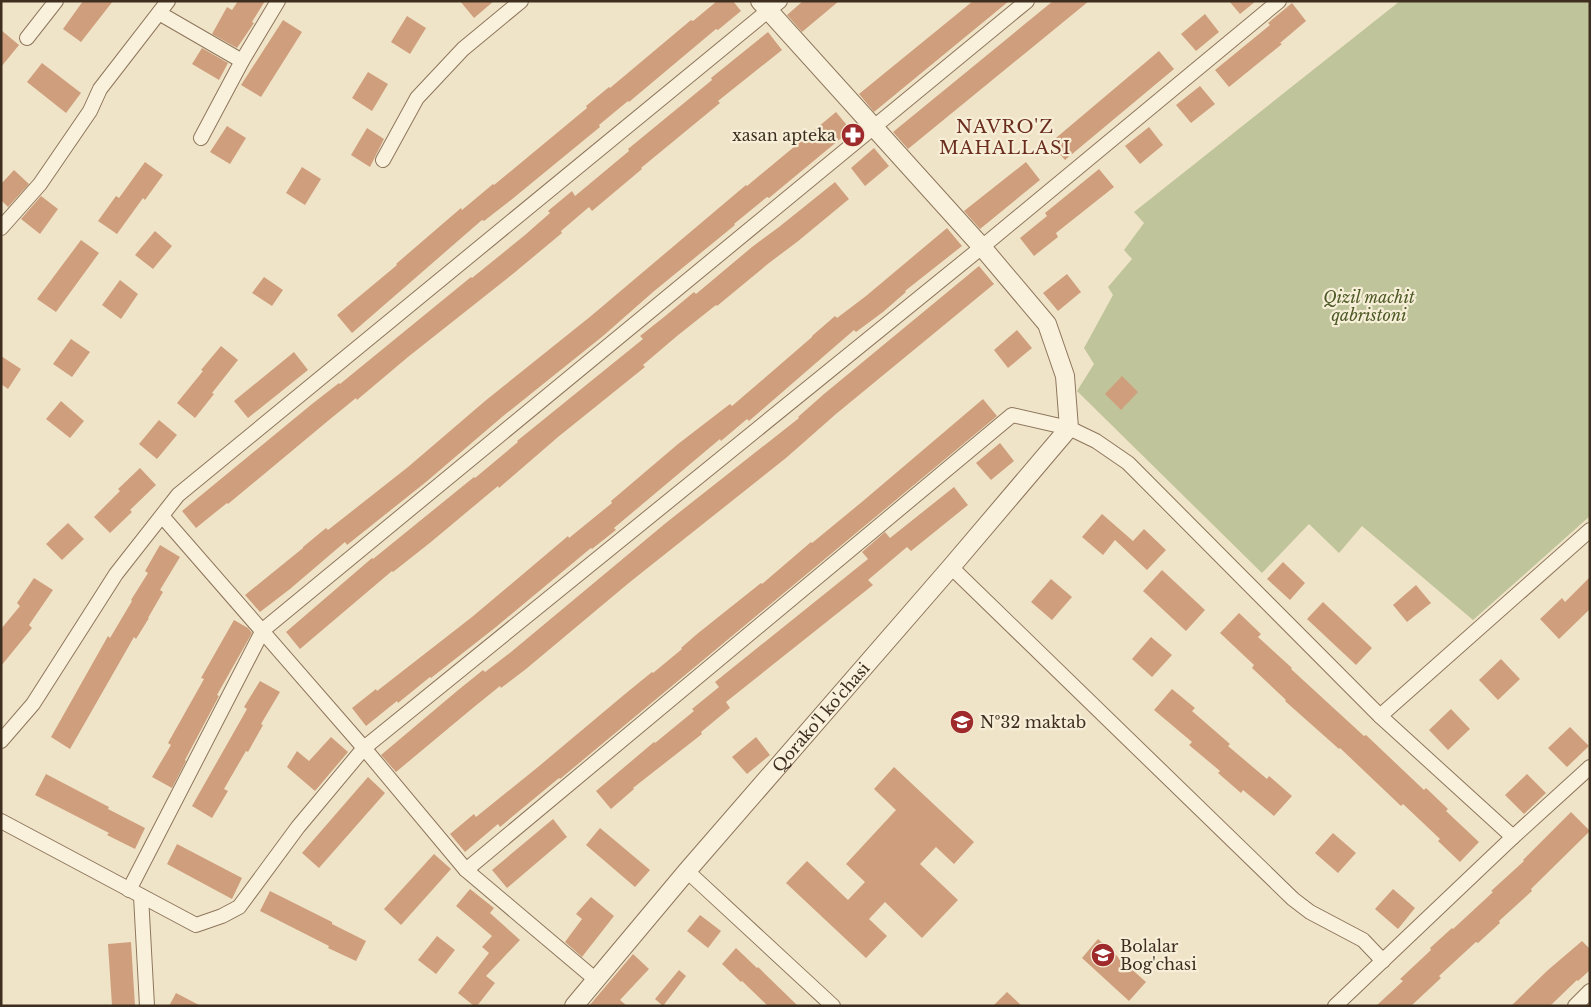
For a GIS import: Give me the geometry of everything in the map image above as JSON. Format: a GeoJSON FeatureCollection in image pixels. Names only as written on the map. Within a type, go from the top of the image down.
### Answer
{"type":"FeatureCollection","features":[{"type":"Feature","properties":{"kind":"street"},"geometry":{"type":"LineString","coordinates":[[27,38],[56,1]]}},
{"type":"Feature","properties":{"kind":"street"},"geometry":{"type":"LineString","coordinates":[[1,228],[40,184],[90,111],[100,89],[168,1]]}},
{"type":"Feature","properties":{"kind":"street"},"geometry":{"type":"LineString","coordinates":[[200,138],[242,61],[278,1]]}},
{"type":"Feature","properties":{"kind":"street"},"geometry":{"type":"LineString","coordinates":[[383,160],[417,98],[463,49],[521,1]]}},
{"type":"Feature","properties":{"kind":"street"},"geometry":{"type":"LineString","coordinates":[[147,1006],[135,893],[263,630],[1026,1]]}},
{"type":"Feature","properties":{"kind":"street"},"geometry":{"type":"LineString","coordinates":[[1,821],[196,925],[222,916],[239,907],[298,827],[364,748],[982,248],[1279,1]]}},
{"type":"Feature","properties":{"kind":"street"},"geometry":{"type":"LineString","coordinates":[[1,741],[34,704],[116,574],[178,495],[769,4],[874,128],[982,248],[1047,324],[1065,376],[1069,428]]}},
{"type":"Feature","properties":{"kind":"street"},"geometry":{"type":"LineString","coordinates":[[159,13],[242,61]]}},
{"type":"Feature","properties":{"kind":"street"},"geometry":{"type":"LineString","coordinates":[[466,870],[1012,415],[1069,428],[1096,441],[1128,462],[1380,716],[1513,837]]}},
{"type":"Feature","properties":{"kind":"street","name":"Qorako'l ko'chasi"},"geometry":{"type":"LineString","coordinates":[[574,1006],[686,871],[951,567],[1069,428]]}},
{"type":"Feature","properties":{"kind":"street"},"geometry":{"type":"LineString","coordinates":[[162,516],[263,630],[466,870],[595,979]]}},
{"type":"Feature","properties":{"kind":"street"},"geometry":{"type":"LineString","coordinates":[[1380,716],[1590,530]]}},
{"type":"Feature","properties":{"kind":"street"},"geometry":{"type":"LineString","coordinates":[[951,567],[1294,899],[1310,912],[1363,940],[1383,961]]}},
{"type":"Feature","properties":{"kind":"street"},"geometry":{"type":"LineString","coordinates":[[1335,1006],[1513,837],[1590,767]]}},
{"type":"Feature","properties":{"kind":"street"},"geometry":{"type":"LineString","coordinates":[[686,871],[833,1006]]}},
{"type":"Feature","properties":{"kind":"street"},"geometry":{"type":"LineString","coordinates":[[1574,1006],[1590,991]]}},
{"type":"Feature","properties":{"kind":"green space","name":"Qizil machit qabristoni"},"geometry":{"type":"Polygon","coordinates":[[[1400,1],[1590,1],[1590,516],[1473,620],[1362,526],[1339,553],[1309,524],[1262,573],[1077,391],[1094,364],[1084,348],[1113,295],[1108,287],[1132,259],[1124,250],[1144,223],[1134,212],[1400,1]]]}},
{"type":"Feature","properties":{"kind":"building"},"geometry":{"type":"Polygon","coordinates":[[[83,1],[113,1],[81,42],[63,29],[83,1]]]}},
{"type":"Feature","properties":{"kind":"building"},"geometry":{"type":"Polygon","coordinates":[[[238,1],[265,1],[252,22],[254,23],[237,48],[212,34],[227,7],[232,10],[238,1]]]}},
{"type":"Feature","properties":{"kind":"building"},"geometry":{"type":"Polygon","coordinates":[[[460,1],[494,1],[474,18],[460,1]]]}},
{"type":"Feature","properties":{"kind":"building"},"geometry":{"type":"Polygon","coordinates":[[[717,1],[733,1],[741,11],[628,101],[599,125],[600,127],[511,200],[484,221],[482,220],[352,333],[337,315],[461,208],[462,210],[494,185],[587,108],[586,106],[609,87],[717,1]]]}},
{"type":"Feature","properties":{"kind":"building"},"geometry":{"type":"Polygon","coordinates":[[[803,1],[839,1],[802,32],[787,15],[803,1]]]}},
{"type":"Feature","properties":{"kind":"building"},"geometry":{"type":"Polygon","coordinates":[[[973,1],[1009,1],[874,112],[859,94],[973,1]]]}},
{"type":"Feature","properties":{"kind":"building"},"geometry":{"type":"Polygon","coordinates":[[[1053,1],[1089,1],[908,149],[893,132],[1053,1]]]}},
{"type":"Feature","properties":{"kind":"building"},"geometry":{"type":"Polygon","coordinates":[[[1229,1],[1256,1],[1240,14],[1229,1]]]}},
{"type":"Feature","properties":{"kind":"building"},"geometry":{"type":"Polygon","coordinates":[[[1292,3],[1306,21],[1280,43],[1282,44],[1229,87],[1215,70],[1270,25],[1268,23],[1292,3]]]}},
{"type":"Feature","properties":{"kind":"building"},"geometry":{"type":"Polygon","coordinates":[[[1205,14],[1219,32],[1196,51],[1181,34],[1205,14]]]}},
{"type":"Feature","properties":{"kind":"building"},"geometry":{"type":"Polygon","coordinates":[[[407,16],[426,28],[410,54],[391,42],[407,16]]]}},
{"type":"Feature","properties":{"kind":"building"},"geometry":{"type":"Polygon","coordinates":[[[283,20],[302,32],[261,97],[241,85],[283,20]]]}},
{"type":"Feature","properties":{"kind":"building"},"geometry":{"type":"Polygon","coordinates":[[[1,30],[19,45],[1,67],[1,30]]]}},
{"type":"Feature","properties":{"kind":"building"},"geometry":{"type":"Polygon","coordinates":[[[768,32],[782,50],[718,101],[720,103],[592,211],[589,207],[561,231],[562,233],[514,273],[196,528],[182,511],[312,404],[340,384],[525,235],[550,213],[548,211],[572,191],[575,196],[629,151],[628,149],[712,80],[711,78],[768,32]]]}},
{"type":"Feature","properties":{"kind":"building"},"geometry":{"type":"Polygon","coordinates":[[[202,48],[228,63],[219,80],[192,64],[202,48]]]}},
{"type":"Feature","properties":{"kind":"building"},"geometry":{"type":"Polygon","coordinates":[[[1159,51],[1174,69],[1065,160],[1050,143],[1159,51]]]}},
{"type":"Feature","properties":{"kind":"building"},"geometry":{"type":"Polygon","coordinates":[[[42,63],[81,93],[66,113],[27,82],[42,63]]]}},
{"type":"Feature","properties":{"kind":"building"},"geometry":{"type":"Polygon","coordinates":[[[368,72],[388,84],[372,111],[352,98],[368,72]]]}},
{"type":"Feature","properties":{"kind":"building"},"geometry":{"type":"Polygon","coordinates":[[[1200,86],[1215,104],[1191,123],[1176,105],[1200,86]]]}},
{"type":"Feature","properties":{"kind":"building"},"geometry":{"type":"Polygon","coordinates":[[[836,112],[851,130],[769,198],[767,197],[734,224],[603,336],[502,417],[426,482],[347,545],[345,542],[260,612],[245,595],[326,528],[328,530],[408,467],[485,401],[591,316],[836,112]]]}},
{"type":"Feature","properties":{"kind":"building"},"geometry":{"type":"Polygon","coordinates":[[[227,126],[246,138],[230,164],[210,152],[227,126]]]}},
{"type":"Feature","properties":{"kind":"building"},"geometry":{"type":"Polygon","coordinates":[[[1149,127],[1163,145],[1140,164],[1125,146],[1149,127]]]}},
{"type":"Feature","properties":{"kind":"building"},"geometry":{"type":"Polygon","coordinates":[[[367,128],[384,139],[370,167],[351,155],[367,128]]]}},
{"type":"Feature","properties":{"kind":"building"},"geometry":{"type":"Polygon","coordinates":[[[874,148],[889,166],[865,186],[851,168],[874,148]]]}},
{"type":"Feature","properties":{"kind":"building"},"geometry":{"type":"Polygon","coordinates":[[[145,162],[163,175],[145,200],[143,198],[117,234],[98,221],[116,196],[119,198],[145,162]]]}},
{"type":"Feature","properties":{"kind":"building"},"geometry":{"type":"Polygon","coordinates":[[[1026,162],[1040,180],[980,229],[964,211],[1026,162]]]}},
{"type":"Feature","properties":{"kind":"building"},"geometry":{"type":"Polygon","coordinates":[[[302,167],[321,179],[305,205],[286,193],[302,167]]]}},
{"type":"Feature","properties":{"kind":"building"},"geometry":{"type":"Polygon","coordinates":[[[1099,169],[1114,187],[1056,233],[1058,237],[1034,256],[1020,238],[1047,216],[1045,213],[1099,169]]]}},
{"type":"Feature","properties":{"kind":"building"},"geometry":{"type":"Polygon","coordinates":[[[14,170],[29,184],[8,207],[1,200],[1,184],[14,170]]]}},
{"type":"Feature","properties":{"kind":"building"},"geometry":{"type":"Polygon","coordinates":[[[835,182],[849,199],[677,336],[643,365],[645,367],[558,437],[499,488],[498,486],[431,542],[392,571],[300,649],[286,632],[372,558],[475,478],[517,441],[643,339],[640,336],[694,292],[696,294],[835,182]]]}},
{"type":"Feature","properties":{"kind":"building"},"geometry":{"type":"Polygon","coordinates":[[[41,196],[58,209],[40,234],[21,219],[41,196]]]}},
{"type":"Feature","properties":{"kind":"building"},"geometry":{"type":"Polygon","coordinates":[[[947,228],[962,246],[905,291],[883,312],[856,332],[854,330],[749,421],[747,419],[721,441],[720,439],[614,528],[616,530],[591,548],[496,627],[366,726],[352,708],[376,689],[377,691],[472,617],[568,536],[569,538],[612,503],[611,501],[678,444],[730,404],[732,406],[835,316],[837,318],[866,296],[947,228]]]}},
{"type":"Feature","properties":{"kind":"building"},"geometry":{"type":"Polygon","coordinates":[[[155,231],[172,246],[153,269],[135,255],[155,231]]]}},
{"type":"Feature","properties":{"kind":"building"},"geometry":{"type":"Polygon","coordinates":[[[81,240],[99,253],[56,312],[37,299],[81,240]]]}},
{"type":"Feature","properties":{"kind":"building"},"geometry":{"type":"Polygon","coordinates":[[[979,266],[994,284],[836,414],[786,458],[630,582],[526,669],[501,688],[500,686],[396,772],[381,755],[483,670],[485,672],[511,652],[667,522],[799,418],[824,394],[979,266]]]}},
{"type":"Feature","properties":{"kind":"building"},"geometry":{"type":"Polygon","coordinates":[[[1067,274],[1081,292],[1058,311],[1043,293],[1067,274]]]}},
{"type":"Feature","properties":{"kind":"building"},"geometry":{"type":"Polygon","coordinates":[[[264,277],[283,290],[272,306],[252,293],[264,277]]]}},
{"type":"Feature","properties":{"kind":"building"},"geometry":{"type":"Polygon","coordinates":[[[120,280],[138,294],[121,319],[102,305],[120,280]]]}},
{"type":"Feature","properties":{"kind":"building"},"geometry":{"type":"Polygon","coordinates":[[[1017,330],[1032,348],[1008,368],[994,350],[1017,330]]]}},
{"type":"Feature","properties":{"kind":"building"},"geometry":{"type":"Polygon","coordinates":[[[71,339],[90,352],[72,377],[53,364],[71,339]]]}},
{"type":"Feature","properties":{"kind":"building"},"geometry":{"type":"Polygon","coordinates":[[[221,346],[238,360],[195,418],[177,403],[221,346]]]}},
{"type":"Feature","properties":{"kind":"building"},"geometry":{"type":"Polygon","coordinates":[[[294,352],[308,370],[248,418],[234,401],[294,352]]]}},
{"type":"Feature","properties":{"kind":"building"},"geometry":{"type":"Polygon","coordinates":[[[1,356],[21,369],[8,389],[1,384],[1,356]]]}},
{"type":"Feature","properties":{"kind":"building"},"geometry":{"type":"Polygon","coordinates":[[[1122,376],[1138,392],[1121,410],[1105,394],[1122,376]]]}},
{"type":"Feature","properties":{"kind":"building"},"geometry":{"type":"Polygon","coordinates":[[[983,399],[997,416],[560,779],[500,827],[498,824],[465,852],[450,834],[474,814],[476,817],[538,767],[682,649],[697,634],[762,584],[863,501],[983,399]]]}},
{"type":"Feature","properties":{"kind":"building"},"geometry":{"type":"Polygon","coordinates":[[[61,401],[84,421],[70,438],[46,419],[61,401]]]}},
{"type":"Feature","properties":{"kind":"building"},"geometry":{"type":"Polygon","coordinates":[[[159,420],[177,435],[157,459],[139,444],[159,420]]]}},
{"type":"Feature","properties":{"kind":"building"},"geometry":{"type":"Polygon","coordinates":[[[1000,443],[1014,461],[991,480],[976,463],[1000,443]]]}},
{"type":"Feature","properties":{"kind":"building"},"geometry":{"type":"Polygon","coordinates":[[[140,468],[156,485],[110,533],[94,517],[120,491],[118,489],[140,468]]]}},
{"type":"Feature","properties":{"kind":"building"},"geometry":{"type":"Polygon","coordinates":[[[954,487],[968,505],[911,551],[907,547],[868,580],[873,585],[726,702],[730,708],[701,732],[702,734],[633,788],[611,809],[596,791],[694,711],[692,709],[719,687],[715,682],[868,559],[862,552],[885,532],[890,538],[954,487]]]}},
{"type":"Feature","properties":{"kind":"building"},"geometry":{"type":"Polygon","coordinates":[[[1102,514],[1133,541],[1144,529],[1166,550],[1147,570],[1115,540],[1103,555],[1082,537],[1102,514]]]}},
{"type":"Feature","properties":{"kind":"building"},"geometry":{"type":"Polygon","coordinates":[[[68,523],[84,539],[62,560],[46,544],[68,523]]]}},
{"type":"Feature","properties":{"kind":"building"},"geometry":{"type":"Polygon","coordinates":[[[160,545],[180,557],[160,590],[163,592],[149,618],[136,639],[134,637],[70,749],[51,737],[108,636],[110,638],[148,573],[145,571],[160,545]]]}},
{"type":"Feature","properties":{"kind":"building"},"geometry":{"type":"Polygon","coordinates":[[[1283,562],[1305,583],[1290,600],[1267,579],[1283,562]]]}},
{"type":"Feature","properties":{"kind":"building"},"geometry":{"type":"Polygon","coordinates":[[[1162,570],[1205,610],[1186,631],[1143,591],[1162,570]]]}},
{"type":"Feature","properties":{"kind":"building"},"geometry":{"type":"Polygon","coordinates":[[[1590,577],[1590,609],[1559,639],[1540,619],[1562,598],[1565,602],[1590,577]]]}},
{"type":"Feature","properties":{"kind":"building"},"geometry":{"type":"Polygon","coordinates":[[[34,578],[53,590],[29,625],[32,628],[1,666],[1,629],[20,606],[17,603],[34,578]]]}},
{"type":"Feature","properties":{"kind":"building"},"geometry":{"type":"Polygon","coordinates":[[[1051,579],[1072,597],[1052,620],[1031,602],[1051,579]]]}},
{"type":"Feature","properties":{"kind":"building"},"geometry":{"type":"Polygon","coordinates":[[[1416,585],[1431,603],[1407,622],[1393,605],[1416,585]]]}},
{"type":"Feature","properties":{"kind":"building"},"geometry":{"type":"Polygon","coordinates":[[[1323,602],[1372,648],[1356,665],[1307,619],[1323,602]]]}},
{"type":"Feature","properties":{"kind":"building"},"geometry":{"type":"Polygon","coordinates":[[[1239,613],[1261,634],[1258,637],[1291,669],[1364,736],[1366,735],[1424,790],[1426,788],[1448,809],[1446,811],[1479,842],[1460,862],[1438,841],[1440,839],[1403,804],[1401,806],[1340,748],[1285,701],[1252,668],[1254,665],[1220,633],[1239,613]]]}},
{"type":"Feature","properties":{"kind":"building"},"geometry":{"type":"Polygon","coordinates":[[[234,620],[248,628],[252,633],[217,695],[219,696],[172,788],[152,777],[171,745],[168,743],[204,679],[201,678],[234,620]]]}},
{"type":"Feature","properties":{"kind":"building"},"geometry":{"type":"Polygon","coordinates":[[[1151,637],[1172,655],[1152,677],[1132,659],[1151,637]]]}},
{"type":"Feature","properties":{"kind":"building"},"geometry":{"type":"Polygon","coordinates":[[[1501,659],[1520,679],[1498,700],[1479,680],[1501,659]]]}},
{"type":"Feature","properties":{"kind":"building"},"geometry":{"type":"Polygon","coordinates":[[[260,681],[280,692],[261,724],[263,725],[248,752],[246,751],[224,789],[228,791],[212,818],[192,806],[247,709],[244,707],[260,681]]]}},
{"type":"Feature","properties":{"kind":"building"},"geometry":{"type":"Polygon","coordinates":[[[1172,689],[1195,708],[1192,711],[1230,744],[1228,746],[1267,779],[1269,776],[1292,796],[1274,816],[1243,790],[1241,793],[1218,773],[1220,771],[1189,745],[1192,742],[1154,710],[1172,689]]]}},
{"type":"Feature","properties":{"kind":"building"},"geometry":{"type":"Polygon","coordinates":[[[1451,709],[1470,729],[1448,750],[1429,730],[1451,709]]]}},
{"type":"Feature","properties":{"kind":"building"},"geometry":{"type":"Polygon","coordinates":[[[1570,727],[1589,746],[1567,767],[1548,748],[1570,727]]]}},
{"type":"Feature","properties":{"kind":"building"},"geometry":{"type":"Polygon","coordinates":[[[331,737],[348,752],[315,791],[287,767],[297,751],[309,761],[331,737]]]}},
{"type":"Feature","properties":{"kind":"building"},"geometry":{"type":"Polygon","coordinates":[[[756,737],[770,755],[747,774],[732,757],[756,737]]]}},
{"type":"Feature","properties":{"kind":"building"},"geometry":{"type":"Polygon","coordinates":[[[894,767],[974,842],[954,864],[936,847],[920,864],[958,900],[922,938],[885,902],[869,919],[887,936],[866,958],[786,883],[807,861],[848,900],[865,882],[846,864],[896,810],[874,789],[894,767]]]}},
{"type":"Feature","properties":{"kind":"building"},"geometry":{"type":"Polygon","coordinates":[[[46,774],[145,828],[135,849],[107,835],[109,833],[35,795],[46,774]]]}},
{"type":"Feature","properties":{"kind":"building"},"geometry":{"type":"Polygon","coordinates":[[[1527,774],[1546,793],[1524,814],[1505,795],[1527,774]]]}},
{"type":"Feature","properties":{"kind":"building"},"geometry":{"type":"Polygon","coordinates":[[[368,777],[385,793],[319,868],[302,853],[368,777]]]}},
{"type":"Feature","properties":{"kind":"building"},"geometry":{"type":"Polygon","coordinates":[[[1571,812],[1590,831],[1531,889],[1532,891],[1499,921],[1500,923],[1439,976],[1441,978],[1411,1006],[1376,1006],[1403,981],[1400,979],[1431,950],[1430,948],[1493,892],[1491,891],[1524,861],[1571,812]]]}},
{"type":"Feature","properties":{"kind":"building"},"geometry":{"type":"Polygon","coordinates":[[[553,819],[567,837],[507,888],[492,870],[553,819]]]}},
{"type":"Feature","properties":{"kind":"building"},"geometry":{"type":"Polygon","coordinates":[[[600,828],[650,870],[635,887],[586,845],[600,828]]]}},
{"type":"Feature","properties":{"kind":"building"},"geometry":{"type":"Polygon","coordinates":[[[1333,833],[1356,853],[1338,873],[1315,853],[1333,833]]]}},
{"type":"Feature","properties":{"kind":"building"},"geometry":{"type":"Polygon","coordinates":[[[177,844],[242,878],[232,899],[167,864],[177,844]]]}},
{"type":"Feature","properties":{"kind":"building"},"geometry":{"type":"Polygon","coordinates":[[[434,854],[451,869],[401,925],[384,909],[434,854]]]}},
{"type":"Feature","properties":{"kind":"building"},"geometry":{"type":"Polygon","coordinates":[[[470,889],[494,908],[490,913],[520,940],[486,976],[495,983],[477,1006],[474,1006],[458,993],[489,953],[482,947],[492,936],[456,906],[470,889]]]}},
{"type":"Feature","properties":{"kind":"building"},"geometry":{"type":"Polygon","coordinates":[[[1393,889],[1415,908],[1398,929],[1375,909],[1393,889]]]}},
{"type":"Feature","properties":{"kind":"building"},"geometry":{"type":"Polygon","coordinates":[[[270,891],[366,941],[356,961],[260,911],[270,891]]]}},
{"type":"Feature","properties":{"kind":"building"},"geometry":{"type":"Polygon","coordinates":[[[591,897],[614,916],[582,957],[565,942],[582,919],[576,914],[591,897]]]}},
{"type":"Feature","properties":{"kind":"building"},"geometry":{"type":"Polygon","coordinates":[[[700,915],[721,931],[708,948],[687,931],[700,915]]]}},
{"type":"Feature","properties":{"kind":"building"},"geometry":{"type":"Polygon","coordinates":[[[437,936],[455,950],[436,974],[418,960],[437,936]]]}},
{"type":"Feature","properties":{"kind":"building"},"geometry":{"type":"Polygon","coordinates":[[[1098,939],[1146,982],[1129,1001],[1082,958],[1098,939]]]}},
{"type":"Feature","properties":{"kind":"building"},"geometry":{"type":"Polygon","coordinates":[[[1582,941],[1590,949],[1590,970],[1578,981],[1550,1006],[1511,1006],[1548,970],[1582,941]]]}},
{"type":"Feature","properties":{"kind":"building"},"geometry":{"type":"Polygon","coordinates":[[[131,942],[135,1006],[112,1006],[108,944],[131,942]]]}},
{"type":"Feature","properties":{"kind":"building"},"geometry":{"type":"Polygon","coordinates":[[[736,948],[798,1006],[768,1006],[741,982],[722,964],[736,948]]]}},
{"type":"Feature","properties":{"kind":"building"},"geometry":{"type":"Polygon","coordinates":[[[633,954],[649,969],[620,1000],[627,1006],[589,1006],[633,954]]]}},
{"type":"Feature","properties":{"kind":"building"},"geometry":{"type":"Polygon","coordinates":[[[679,970],[686,976],[663,1006],[655,999],[679,970]]]}},
{"type":"Feature","properties":{"kind":"building"},"geometry":{"type":"Polygon","coordinates":[[[1007,992],[1022,1006],[993,1006],[1007,992]]]}},
{"type":"Feature","properties":{"kind":"building"},"geometry":{"type":"Polygon","coordinates":[[[176,993],[201,1006],[169,1006],[176,993]]]}},
{"type":"Feature","properties":{"kind":"place","name":"xasan apteka"},"geometry":{"type":"Point","coordinates":[853,135]}},
{"type":"Feature","properties":{"kind":"place","name":"№32 maktab"},"geometry":{"type":"Point","coordinates":[962,722]}},
{"type":"Feature","properties":{"kind":"place","name":"Bolalar Bog'chasi"},"geometry":{"type":"Point","coordinates":[1103,955]}},
{"type":"Feature","properties":{"kind":"district","name":"NAVRO'Z MAHALLASI"},"geometry":{"type":"Point","coordinates":[1005,137]}}]}
